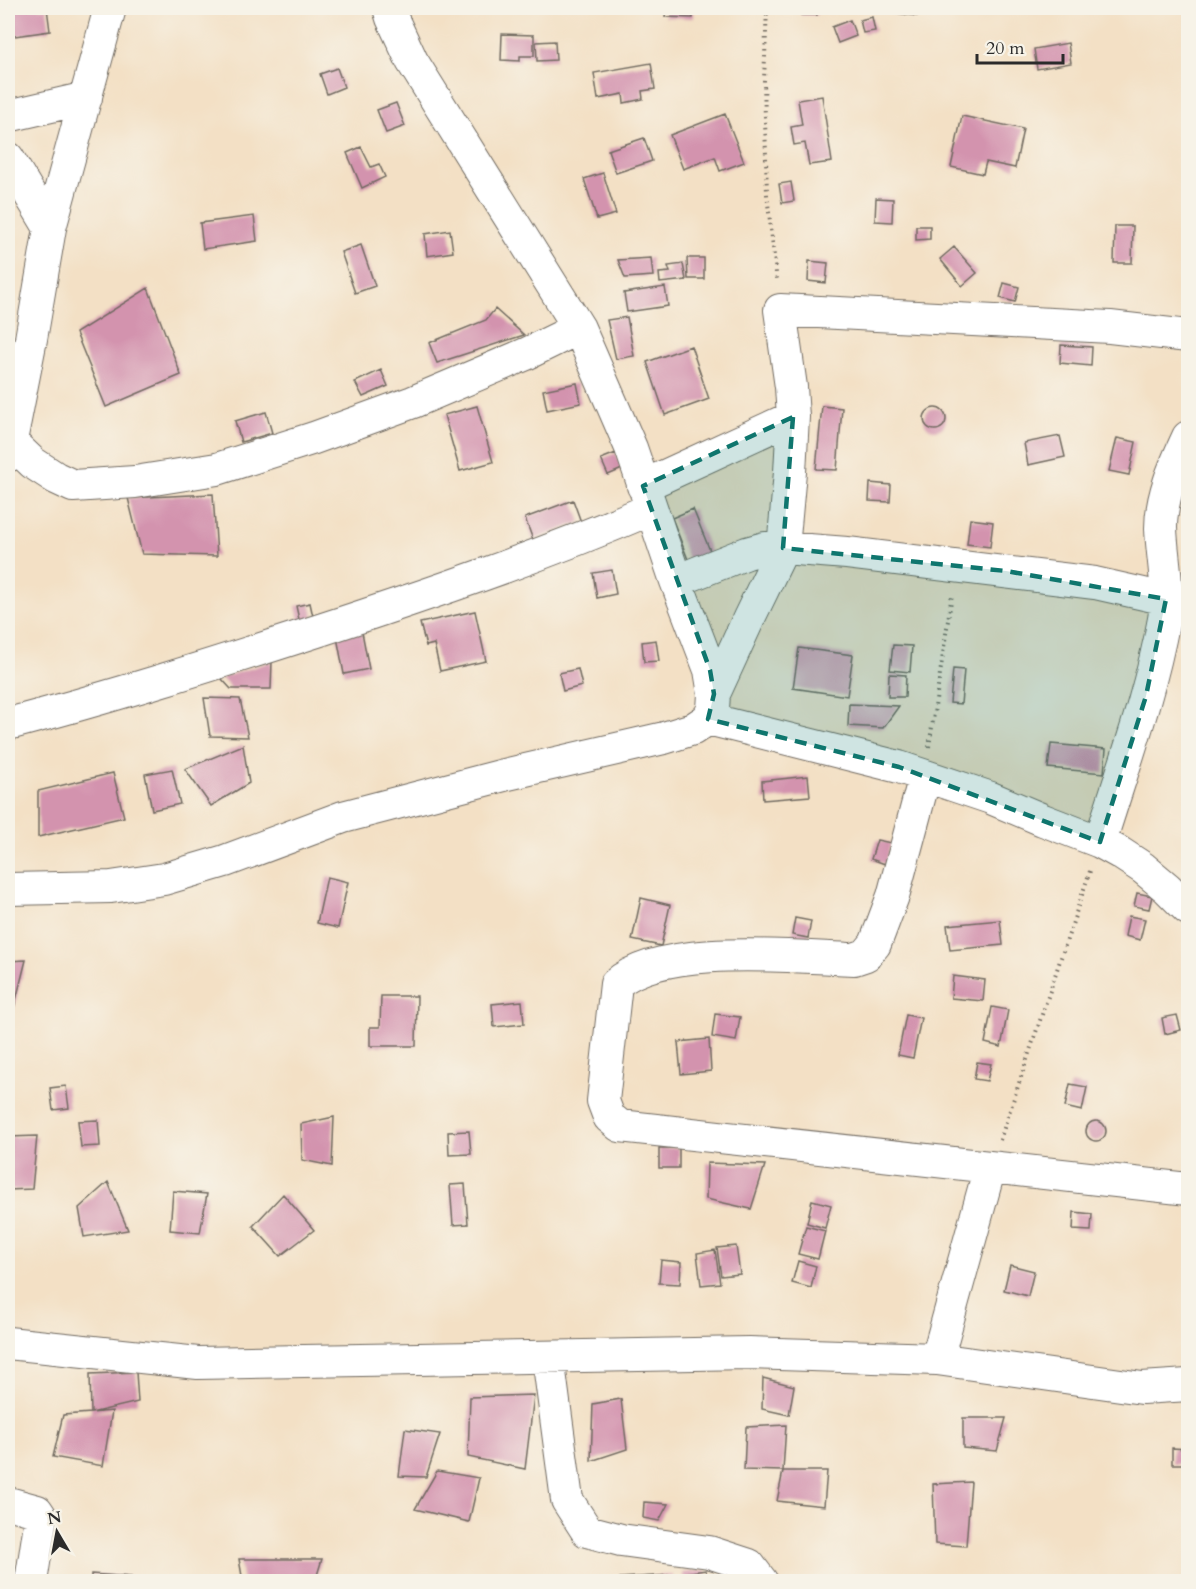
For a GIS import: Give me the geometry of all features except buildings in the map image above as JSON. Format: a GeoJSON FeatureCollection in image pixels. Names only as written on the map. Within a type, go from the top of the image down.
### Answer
{"type":"FeatureCollection","features":[{"type":"Feature","properties":{"kind":"street"},"geometry":{"type":"LineString","coordinates":[[110,8],[19,340],[9,448],[56,478],[74,486],[135,482],[217,469],[314,438],[413,402],[526,354],[579,328]]}},
{"type":"Feature","properties":{"kind":"street"},"geometry":{"type":"LineString","coordinates":[[388,8],[412,61],[579,328],[631,448],[676,581],[710,670],[711,706]]}},
{"type":"Feature","properties":{"kind":"street"},"geometry":{"type":"LineString","coordinates":[[8,116],[86,98]]}},
{"type":"Feature","properties":{"kind":"street"},"geometry":{"type":"LineString","coordinates":[[8,158],[51,228]]}},
{"type":"Feature","properties":{"kind":"street"},"geometry":{"type":"LineString","coordinates":[[8,889],[111,887],[164,879],[225,861],[343,817],[693,729],[711,706],[783,548],[793,417],[780,310],[1110,327],[1188,336]]}},
{"type":"Feature","properties":{"kind":"street"},"geometry":{"type":"LineString","coordinates":[[8,724],[186,674],[414,599],[600,531],[647,497],[793,417]]}},
{"type":"Feature","properties":{"kind":"street"},"geometry":{"type":"LineString","coordinates":[[1178,604],[1161,527],[1162,513],[1174,467],[1188,437]]}},
{"type":"Feature","properties":{"kind":"street"},"geometry":{"type":"LineString","coordinates":[[676,581],[747,553],[765,548],[783,548],[847,553],[1095,583],[1178,604]]}},
{"type":"Feature","properties":{"kind":"street"},"geometry":{"type":"LineString","coordinates":[[1100,842],[1146,696],[1164,617],[1178,604]]}},
{"type":"Feature","properties":{"kind":"street"},"geometry":{"type":"LineString","coordinates":[[711,706],[991,798],[1100,842],[1143,868],[1188,909]]}},
{"type":"Feature","properties":{"kind":"street"},"geometry":{"type":"LineString","coordinates":[[925,776],[893,896],[875,944],[866,955],[854,959],[725,955],[676,960],[640,969],[624,976],[616,984],[603,1101],[609,1117],[620,1126],[1188,1190]]}},
{"type":"Feature","properties":{"kind":"street"},"geometry":{"type":"LineString","coordinates":[[937,1359],[990,1167]]}},
{"type":"Feature","properties":{"kind":"street"},"geometry":{"type":"LineString","coordinates":[[8,1343],[198,1363],[749,1353],[937,1359],[1142,1388],[1188,1385]]}},
{"type":"Feature","properties":{"kind":"street"},"geometry":{"type":"LineString","coordinates":[[548,1357],[567,1500],[587,1531],[621,1540],[709,1552],[749,1565],[762,1581]]}},
{"type":"Feature","properties":{"kind":"street"},"geometry":{"type":"LineString","coordinates":[[8,1503],[37,1510],[41,1517],[32,1581]]}},
{"type":"Feature","properties":{"kind":"path"},"geometry":{"type":"LineString","coordinates":[[767,8],[764,80],[767,195],[780,310]]}},
{"type":"Feature","properties":{"kind":"path"},"geometry":{"type":"LineString","coordinates":[[925,776],[957,567]]}},
{"type":"Feature","properties":{"kind":"path"},"geometry":{"type":"LineString","coordinates":[[990,1167],[1100,842]]}},
{"type":"Feature","properties":{"kind":"highlighted area"},"geometry":{"type":"Polygon","coordinates":[[[793,417],[783,548],[1006,571],[1166,599],[1146,696],[1100,842],[899,767],[708,719],[714,694],[710,670],[643,486],[793,417]]]}}]}
